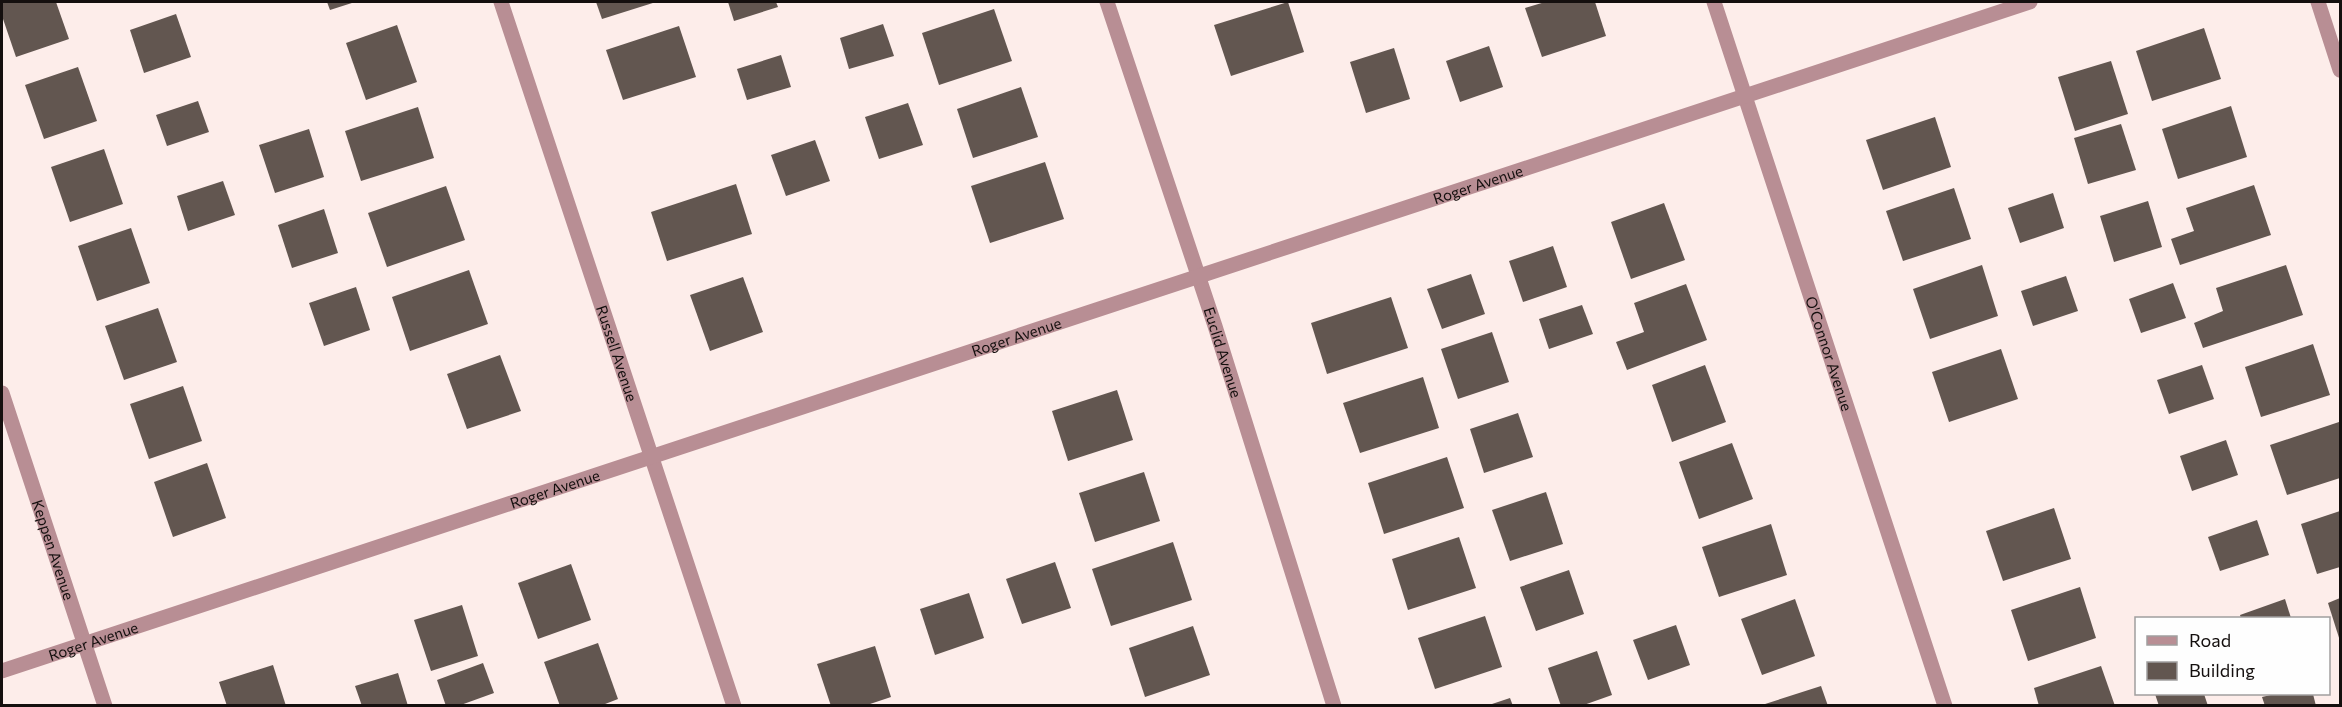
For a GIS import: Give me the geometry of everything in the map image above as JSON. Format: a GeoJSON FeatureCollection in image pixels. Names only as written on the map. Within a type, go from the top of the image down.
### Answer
{"type":"FeatureCollection","features":[{"type":"Feature","properties":{"kind":"street","name":"Russell Avenue"},"geometry":{"type":"LineString","coordinates":[[501,2],[734,705]]}},
{"type":"Feature","properties":{"kind":"street","name":"Euclid Avenue"},"geometry":{"type":"LineString","coordinates":[[1107,2],[1198,276],[1334,705]]}},
{"type":"Feature","properties":{"kind":"street","name":"O'Connor Avenue"},"geometry":{"type":"LineString","coordinates":[[1714,2],[1945,705]]}},
{"type":"Feature","properties":{"kind":"street","name":"Roger Avenue"},"geometry":{"type":"LineString","coordinates":[[2,671],[2030,2]]}},
{"type":"Feature","properties":{"kind":"street"},"geometry":{"type":"LineString","coordinates":[[2318,2],[2340,70]]}},
{"type":"Feature","properties":{"kind":"street","name":"Keppen Avenue"},"geometry":{"type":"LineString","coordinates":[[2,393],[105,705]]}},
{"type":"Feature","properties":{"kind":"building"},"geometry":{"type":"Polygon","coordinates":[[[2,2],[56,2],[69,39],[16,57],[2,16],[2,2]]]}},
{"type":"Feature","properties":{"kind":"building"},"geometry":{"type":"Polygon","coordinates":[[[327,2],[355,2],[330,10],[327,2]]]}},
{"type":"Feature","properties":{"kind":"building"},"geometry":{"type":"Polygon","coordinates":[[[596,2],[656,2],[602,19],[596,2]]]}},
{"type":"Feature","properties":{"kind":"building"},"geometry":{"type":"Polygon","coordinates":[[[728,2],[776,2],[778,7],[734,21],[728,2]]]}},
{"type":"Feature","properties":{"kind":"building"},"geometry":{"type":"Polygon","coordinates":[[[1288,2],[1304,52],[1231,76],[1214,25],[1288,2]]]}},
{"type":"Feature","properties":{"kind":"building"},"geometry":{"type":"Polygon","coordinates":[[[1545,2],[1595,2],[1606,36],[1542,57],[1525,8],[1545,2]]]}},
{"type":"Feature","properties":{"kind":"building"},"geometry":{"type":"Polygon","coordinates":[[[994,9],[1012,61],[939,85],[922,33],[994,9]]]}},
{"type":"Feature","properties":{"kind":"building"},"geometry":{"type":"Polygon","coordinates":[[[176,14],[191,57],[144,73],[130,30],[176,14]]]}},
{"type":"Feature","properties":{"kind":"building"},"geometry":{"type":"Polygon","coordinates":[[[883,24],[894,56],[849,69],[840,38],[883,24]]]}},
{"type":"Feature","properties":{"kind":"building"},"geometry":{"type":"Polygon","coordinates":[[[397,25],[417,82],[366,100],[346,43],[397,25]]]}},
{"type":"Feature","properties":{"kind":"building"},"geometry":{"type":"Polygon","coordinates":[[[679,26],[696,77],[623,100],[606,50],[679,26]]]}},
{"type":"Feature","properties":{"kind":"building"},"geometry":{"type":"Polygon","coordinates":[[[2204,28],[2221,79],[2152,101],[2136,51],[2204,28]]]}},
{"type":"Feature","properties":{"kind":"building"},"geometry":{"type":"Polygon","coordinates":[[[1489,46],[1503,87],[1460,102],[1446,61],[1489,46]]]}},
{"type":"Feature","properties":{"kind":"building"},"geometry":{"type":"Polygon","coordinates":[[[1394,48],[1410,99],[1366,113],[1350,62],[1394,48]]]}},
{"type":"Feature","properties":{"kind":"building"},"geometry":{"type":"Polygon","coordinates":[[[781,55],[791,87],[747,100],[737,69],[781,55]]]}},
{"type":"Feature","properties":{"kind":"building"},"geometry":{"type":"Polygon","coordinates":[[[2111,61],[2128,114],[2075,131],[2058,77],[2111,61]]]}},
{"type":"Feature","properties":{"kind":"building"},"geometry":{"type":"Polygon","coordinates":[[[78,67],[97,121],[44,139],[25,85],[78,67]]]}},
{"type":"Feature","properties":{"kind":"building"},"geometry":{"type":"Polygon","coordinates":[[[1021,87],[1038,137],[973,158],[957,109],[1021,87]]]}},
{"type":"Feature","properties":{"kind":"building"},"geometry":{"type":"Polygon","coordinates":[[[198,101],[209,132],[167,146],[156,115],[198,101]]]}},
{"type":"Feature","properties":{"kind":"building"},"geometry":{"type":"Polygon","coordinates":[[[908,103],[923,145],[879,159],[865,117],[908,103]]]}},
{"type":"Feature","properties":{"kind":"building"},"geometry":{"type":"Polygon","coordinates":[[[2231,106],[2247,157],[2178,179],[2162,129],[2231,106]]]}},
{"type":"Feature","properties":{"kind":"building"},"geometry":{"type":"Polygon","coordinates":[[[418,107],[434,158],[361,181],[345,131],[418,107]]]}},
{"type":"Feature","properties":{"kind":"building"},"geometry":{"type":"Polygon","coordinates":[[[1935,117],[1951,167],[1883,190],[1866,140],[1935,117]]]}},
{"type":"Feature","properties":{"kind":"building"},"geometry":{"type":"Polygon","coordinates":[[[2121,124],[2136,170],[2088,184],[2074,138],[2121,124]]]}},
{"type":"Feature","properties":{"kind":"building"},"geometry":{"type":"Polygon","coordinates":[[[309,129],[324,177],[275,193],[259,145],[309,129]]]}},
{"type":"Feature","properties":{"kind":"building"},"geometry":{"type":"Polygon","coordinates":[[[815,140],[830,181],[786,196],[771,155],[815,140]]]}},
{"type":"Feature","properties":{"kind":"building"},"geometry":{"type":"Polygon","coordinates":[[[104,149],[123,204],[70,222],[51,167],[104,149]]]}},
{"type":"Feature","properties":{"kind":"building"},"geometry":{"type":"Polygon","coordinates":[[[1045,162],[1064,219],[990,243],[971,186],[1045,162]]]}},
{"type":"Feature","properties":{"kind":"building"},"geometry":{"type":"Polygon","coordinates":[[[223,181],[235,215],[188,231],[177,196],[223,181]]]}},
{"type":"Feature","properties":{"kind":"building"},"geometry":{"type":"Polygon","coordinates":[[[736,184],[752,234],[667,261],[651,212],[736,184]]]}},
{"type":"Feature","properties":{"kind":"building"},"geometry":{"type":"Polygon","coordinates":[[[2254,185],[2271,235],[2180,265],[2171,239],[2194,231],[2186,208],[2254,185]]]}},
{"type":"Feature","properties":{"kind":"building"},"geometry":{"type":"Polygon","coordinates":[[[446,186],[465,240],[387,267],[368,213],[446,186]]]}},
{"type":"Feature","properties":{"kind":"building"},"geometry":{"type":"Polygon","coordinates":[[[1954,188],[1971,239],[1903,261],[1886,211],[1954,188]]]}},
{"type":"Feature","properties":{"kind":"building"},"geometry":{"type":"Polygon","coordinates":[[[2053,193],[2064,228],[2020,243],[2008,208],[2053,193]]]}},
{"type":"Feature","properties":{"kind":"building"},"geometry":{"type":"Polygon","coordinates":[[[2148,201],[2162,247],[2114,262],[2100,216],[2148,201]]]}},
{"type":"Feature","properties":{"kind":"building"},"geometry":{"type":"Polygon","coordinates":[[[1664,203],[1685,260],[1631,279],[1611,222],[1664,203]]]}},
{"type":"Feature","properties":{"kind":"building"},"geometry":{"type":"Polygon","coordinates":[[[324,209],[338,253],[292,268],[278,225],[324,209]]]}},
{"type":"Feature","properties":{"kind":"building"},"geometry":{"type":"Polygon","coordinates":[[[131,228],[150,283],[97,301],[78,246],[131,228]]]}},
{"type":"Feature","properties":{"kind":"building"},"geometry":{"type":"Polygon","coordinates":[[[1553,246],[1567,287],[1523,302],[1509,261],[1553,246]]]}},
{"type":"Feature","properties":{"kind":"building"},"geometry":{"type":"Polygon","coordinates":[[[1982,265],[1998,316],[1930,339],[1913,289],[1982,265]]]}},
{"type":"Feature","properties":{"kind":"building"},"geometry":{"type":"Polygon","coordinates":[[[2286,265],[2303,315],[2203,348],[2194,323],[2223,311],[2216,288],[2286,265]]]}},
{"type":"Feature","properties":{"kind":"building"},"geometry":{"type":"Polygon","coordinates":[[[469,270],[488,324],[410,351],[392,297],[469,270]]]}},
{"type":"Feature","properties":{"kind":"building"},"geometry":{"type":"Polygon","coordinates":[[[1471,274],[1485,314],[1442,329],[1427,289],[1471,274]]]}},
{"type":"Feature","properties":{"kind":"building"},"geometry":{"type":"Polygon","coordinates":[[[2066,276],[2078,311],[2033,326],[2021,291],[2066,276]]]}},
{"type":"Feature","properties":{"kind":"building"},"geometry":{"type":"Polygon","coordinates":[[[743,277],[763,332],[710,351],[690,295],[743,277]]]}},
{"type":"Feature","properties":{"kind":"building"},"geometry":{"type":"Polygon","coordinates":[[[2173,283],[2186,318],[2141,333],[2129,299],[2173,283]]]}},
{"type":"Feature","properties":{"kind":"building"},"geometry":{"type":"Polygon","coordinates":[[[1686,284],[1707,340],[1627,370],[1616,342],[1644,332],[1634,303],[1686,284]]]}},
{"type":"Feature","properties":{"kind":"building"},"geometry":{"type":"Polygon","coordinates":[[[356,287],[370,330],[324,346],[309,303],[356,287]]]}},
{"type":"Feature","properties":{"kind":"building"},"geometry":{"type":"Polygon","coordinates":[[[1391,297],[1408,348],[1327,374],[1311,323],[1391,297]]]}},
{"type":"Feature","properties":{"kind":"building"},"geometry":{"type":"Polygon","coordinates":[[[1582,305],[1593,334],[1549,349],[1539,319],[1582,305]]]}},
{"type":"Feature","properties":{"kind":"building"},"geometry":{"type":"Polygon","coordinates":[[[158,308],[177,362],[124,380],[105,326],[158,308]]]}},
{"type":"Feature","properties":{"kind":"building"},"geometry":{"type":"Polygon","coordinates":[[[1492,332],[1509,382],[1458,399],[1441,349],[1492,332]]]}},
{"type":"Feature","properties":{"kind":"building"},"geometry":{"type":"Polygon","coordinates":[[[2313,344],[2330,395],[2261,417],[2245,367],[2313,344]]]}},
{"type":"Feature","properties":{"kind":"building"},"geometry":{"type":"Polygon","coordinates":[[[2001,349],[2018,399],[1949,422],[1932,372],[2001,349]]]}},
{"type":"Feature","properties":{"kind":"building"},"geometry":{"type":"Polygon","coordinates":[[[500,355],[521,411],[467,429],[447,374],[500,355]]]}},
{"type":"Feature","properties":{"kind":"building"},"geometry":{"type":"Polygon","coordinates":[[[1705,365],[1726,422],[1672,442],[1652,385],[1705,365]]]}},
{"type":"Feature","properties":{"kind":"building"},"geometry":{"type":"Polygon","coordinates":[[[2202,365],[2214,399],[2169,414],[2157,380],[2202,365]]]}},
{"type":"Feature","properties":{"kind":"building"},"geometry":{"type":"Polygon","coordinates":[[[1423,377],[1439,428],[1360,453],[1343,403],[1423,377]]]}},
{"type":"Feature","properties":{"kind":"building"},"geometry":{"type":"Polygon","coordinates":[[[183,386],[202,441],[149,459],[130,404],[183,386]]]}},
{"type":"Feature","properties":{"kind":"building"},"geometry":{"type":"Polygon","coordinates":[[[1117,390],[1133,440],[1068,461],[1052,411],[1117,390]]]}},
{"type":"Feature","properties":{"kind":"building"},"geometry":{"type":"Polygon","coordinates":[[[1518,413],[1533,457],[1484,473],[1470,429],[1518,413]]]}},
{"type":"Feature","properties":{"kind":"building"},"geometry":{"type":"Polygon","coordinates":[[[2339,422],[2340,478],[2287,495],[2270,445],[2339,422]]]}},
{"type":"Feature","properties":{"kind":"building"},"geometry":{"type":"Polygon","coordinates":[[[2226,440],[2238,475],[2192,491],[2180,456],[2226,440]]]}},
{"type":"Feature","properties":{"kind":"building"},"geometry":{"type":"Polygon","coordinates":[[[1732,443],[1753,499],[1699,519],[1679,462],[1732,443]]]}},
{"type":"Feature","properties":{"kind":"building"},"geometry":{"type":"Polygon","coordinates":[[[1447,457],[1464,508],[1384,534],[1368,483],[1447,457]]]}},
{"type":"Feature","properties":{"kind":"building"},"geometry":{"type":"Polygon","coordinates":[[[207,463],[226,518],[173,537],[154,482],[207,463]]]}},
{"type":"Feature","properties":{"kind":"building"},"geometry":{"type":"Polygon","coordinates":[[[1144,472],[1160,521],[1095,542],[1079,493],[1144,472]]]}},
{"type":"Feature","properties":{"kind":"building"},"geometry":{"type":"Polygon","coordinates":[[[1546,492],[1563,544],[1510,561],[1492,510],[1546,492]]]}},
{"type":"Feature","properties":{"kind":"building"},"geometry":{"type":"Polygon","coordinates":[[[2054,508],[2071,559],[2003,581],[1986,531],[2054,508]]]}},
{"type":"Feature","properties":{"kind":"building"},"geometry":{"type":"Polygon","coordinates":[[[2340,511],[2340,567],[2317,574],[2301,524],[2340,511]]]}},
{"type":"Feature","properties":{"kind":"building"},"geometry":{"type":"Polygon","coordinates":[[[2257,520],[2269,555],[2220,571],[2208,537],[2257,520]]]}},
{"type":"Feature","properties":{"kind":"building"},"geometry":{"type":"Polygon","coordinates":[[[1771,524],[1787,575],[1719,597],[1702,547],[1771,524]]]}},
{"type":"Feature","properties":{"kind":"building"},"geometry":{"type":"Polygon","coordinates":[[[1459,537],[1476,588],[1408,610],[1392,559],[1459,537]]]}},
{"type":"Feature","properties":{"kind":"building"},"geometry":{"type":"Polygon","coordinates":[[[1173,542],[1192,600],[1111,626],[1092,569],[1173,542]]]}},
{"type":"Feature","properties":{"kind":"building"},"geometry":{"type":"Polygon","coordinates":[[[1055,562],[1071,608],[1022,624],[1006,579],[1055,562]]]}},
{"type":"Feature","properties":{"kind":"building"},"geometry":{"type":"Polygon","coordinates":[[[571,564],[591,620],[538,639],[518,583],[571,564]]]}},
{"type":"Feature","properties":{"kind":"building"},"geometry":{"type":"Polygon","coordinates":[[[1569,570],[1584,614],[1536,631],[1520,587],[1569,570]]]}},
{"type":"Feature","properties":{"kind":"building"},"geometry":{"type":"Polygon","coordinates":[[[2080,587],[2096,638],[2028,661],[2011,610],[2080,587]]]}},
{"type":"Feature","properties":{"kind":"building"},"geometry":{"type":"Polygon","coordinates":[[[969,593],[984,638],[935,655],[920,609],[969,593]]]}},
{"type":"Feature","properties":{"kind":"building"},"geometry":{"type":"Polygon","coordinates":[[[2340,598],[2340,641],[2328,603],[2340,598]]]}},
{"type":"Feature","properties":{"kind":"building"},"geometry":{"type":"Polygon","coordinates":[[[1795,599],[1815,656],[1762,675],[1741,619],[1795,599]]]}},
{"type":"Feature","properties":{"kind":"building"},"geometry":{"type":"Polygon","coordinates":[[[2285,599],[2291,617],[2241,617],[2240,615],[2285,599]]]}},
{"type":"Feature","properties":{"kind":"building"},"geometry":{"type":"Polygon","coordinates":[[[462,605],[478,656],[431,671],[414,620],[462,605]]]}},
{"type":"Feature","properties":{"kind":"building"},"geometry":{"type":"Polygon","coordinates":[[[1485,616],[1502,667],[1435,689],[1418,638],[1485,616]]]}},
{"type":"Feature","properties":{"kind":"building"},"geometry":{"type":"Polygon","coordinates":[[[1676,625],[1690,665],[1648,680],[1633,640],[1676,625]]]}},
{"type":"Feature","properties":{"kind":"building"},"geometry":{"type":"Polygon","coordinates":[[[1193,626],[1210,675],[1145,697],[1129,648],[1193,626]]]}},
{"type":"Feature","properties":{"kind":"building"},"geometry":{"type":"Polygon","coordinates":[[[598,643],[618,699],[600,706],[560,706],[544,662],[598,643]]]}},
{"type":"Feature","properties":{"kind":"building"},"geometry":{"type":"Polygon","coordinates":[[[875,646],[891,697],[864,706],[831,706],[817,664],[875,646]]]}},
{"type":"Feature","properties":{"kind":"building"},"geometry":{"type":"Polygon","coordinates":[[[1597,651],[1612,695],[1581,706],[1561,706],[1548,668],[1597,651]]]}},
{"type":"Feature","properties":{"kind":"building"},"geometry":{"type":"Polygon","coordinates":[[[483,663],[494,693],[458,706],[446,706],[437,680],[483,663]]]}},
{"type":"Feature","properties":{"kind":"building"},"geometry":{"type":"Polygon","coordinates":[[[273,665],[286,706],[227,706],[219,682],[273,665]]]}},
{"type":"Feature","properties":{"kind":"building"},"geometry":{"type":"Polygon","coordinates":[[[2101,666],[2115,706],[2039,706],[2034,688],[2101,666]]]}},
{"type":"Feature","properties":{"kind":"building"},"geometry":{"type":"Polygon","coordinates":[[[398,673],[408,706],[362,706],[355,686],[398,673]]]}},
{"type":"Feature","properties":{"kind":"building"},"geometry":{"type":"Polygon","coordinates":[[[1821,686],[1828,706],[1762,706],[1762,705],[1821,686]]]}},
{"type":"Feature","properties":{"kind":"building"},"geometry":{"type":"Polygon","coordinates":[[[2155,695],[2204,695],[2208,706],[2159,706],[2155,695]]]}},
{"type":"Feature","properties":{"kind":"building"},"geometry":{"type":"Polygon","coordinates":[[[2313,695],[2316,706],[2265,706],[2262,697],[2313,695]]]}},
{"type":"Feature","properties":{"kind":"building"},"geometry":{"type":"Polygon","coordinates":[[[1510,698],[1513,706],[1489,706],[1489,705],[1510,698]]]}}]}
